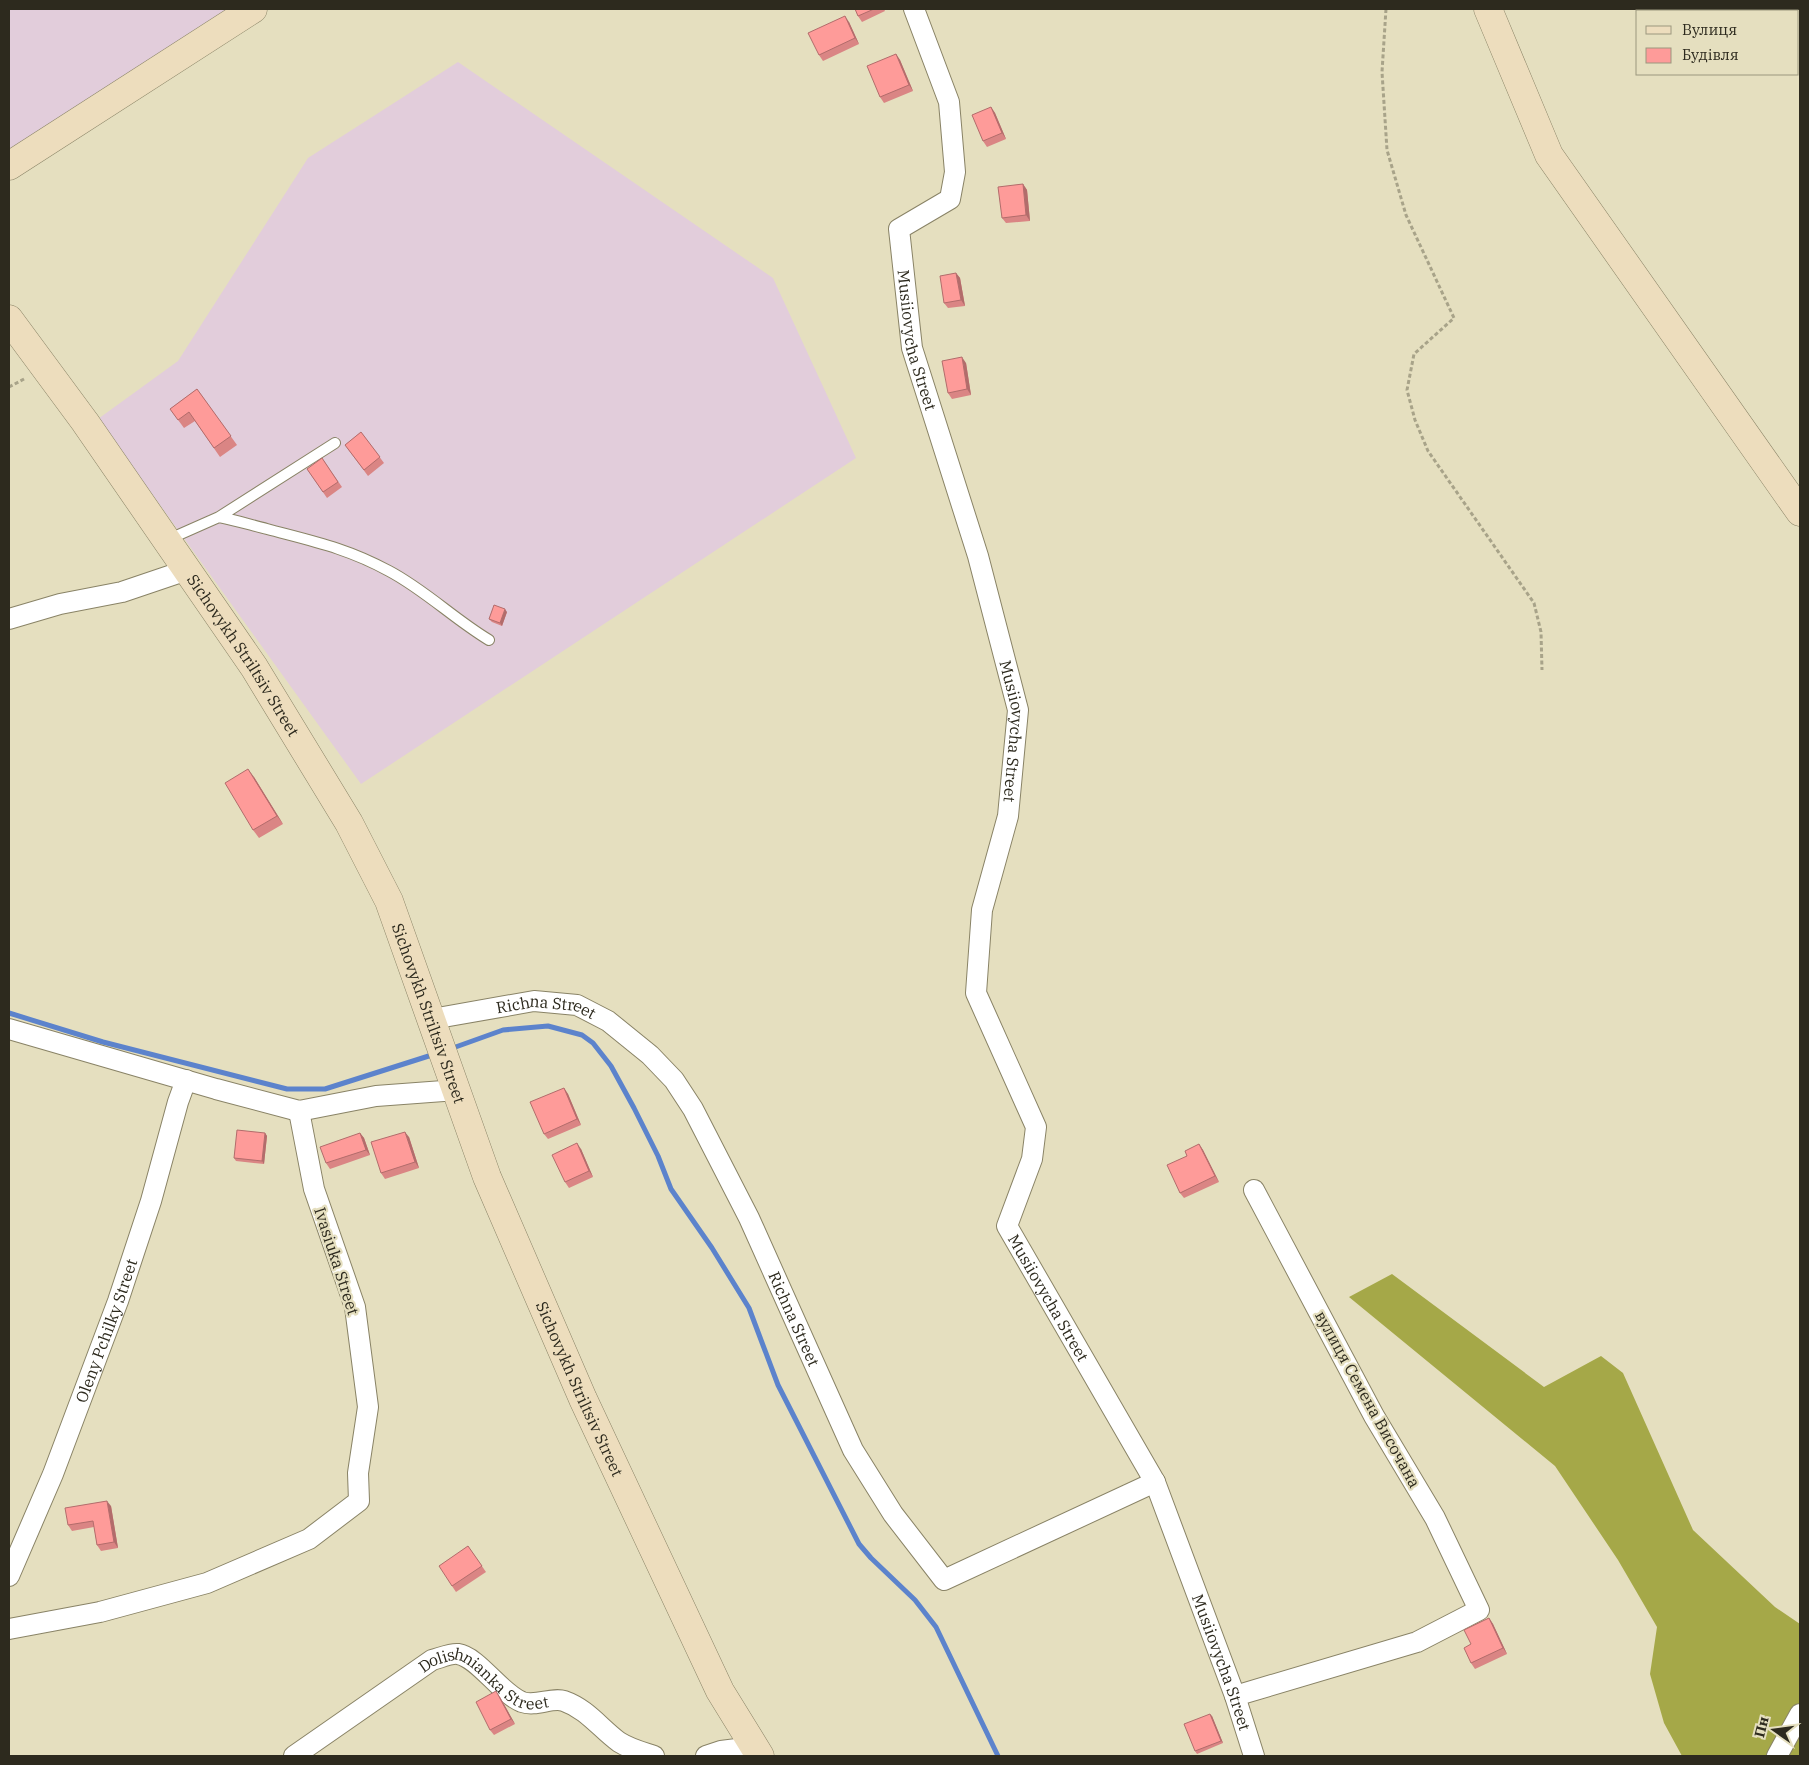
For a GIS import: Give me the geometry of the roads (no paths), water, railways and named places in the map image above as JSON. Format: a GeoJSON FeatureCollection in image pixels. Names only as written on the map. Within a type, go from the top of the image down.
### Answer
{"type":"FeatureCollection","features":[{"type":"Feature","properties":{"kind":"street"},"geometry":{"type":"LineString","coordinates":[[9,166],[254,9]]}},
{"type":"Feature","properties":{"kind":"street","name":"Musiiovycha Street"},"geometry":{"type":"LineString","coordinates":[[914,9],[949,102],[956,172],[950,200],[899,229],[912,348],[978,556],[1018,710],[1008,816],[982,910],[976,993],[1036,1127],[1032,1158],[1007,1226],[1155,1482],[1235,1696],[1254,1756]]}},
{"type":"Feature","properties":{"kind":"street"},"geometry":{"type":"LineString","coordinates":[[1488,9],[1549,155],[1800,512]]}},
{"type":"Feature","properties":{"kind":"street","name":"Sichovykh Striltsiv Street"},"geometry":{"type":"LineString","coordinates":[[9,319],[85,422],[259,675],[348,823],[389,901],[487,1177],[584,1399],[720,1691],[757,1752]]}},
{"type":"Feature","properties":{"kind":"street"},"geometry":{"type":"LineString","coordinates":[[9,619],[60,604],[122,592],[187,570]]}},
{"type":"Feature","properties":{"kind":"street","name":"Richna Street"},"geometry":{"type":"LineString","coordinates":[[435,1029],[534,1001],[577,1005],[608,1021],[650,1056],[674,1080],[693,1109],[749,1218],[853,1450],[893,1514],[944,1580],[1155,1482]]}},
{"type":"Feature","properties":{"kind":"street"},"geometry":{"type":"LineString","coordinates":[[9,1029],[299,1111],[376,1096],[452,1078]]}},
{"type":"Feature","properties":{"kind":"street","name":"Oleny Pchilky Street"},"geometry":{"type":"LineString","coordinates":[[9,1576],[53,1474],[118,1301],[151,1201],[178,1102],[186,1080]]}},
{"type":"Feature","properties":{"kind":"street","name":"Ivasiuka Street"},"geometry":{"type":"LineString","coordinates":[[9,1629],[100,1612],[207,1583],[309,1540],[359,1501],[358,1473],[368,1407],[355,1307],[314,1189],[299,1111]]}},
{"type":"Feature","properties":{"kind":"street","name":"вулиця Семена Височана"},"geometry":{"type":"LineString","coordinates":[[1235,1696],[1417,1642],[1480,1610],[1435,1518],[1374,1416],[1254,1190]]}},
{"type":"Feature","properties":{"kind":"street","name":"Dolishnianka Street"},"geometry":{"type":"LineString","coordinates":[[294,1756],[432,1660],[457,1653],[469,1658],[499,1687],[523,1702],[541,1703],[562,1700],[587,1712],[625,1745],[654,1756]]}},
{"type":"Feature","properties":{"kind":"street"},"geometry":{"type":"LineString","coordinates":[[1777,1756],[1800,1714]]}},
{"type":"Feature","properties":{"kind":"street"},"geometry":{"type":"LineString","coordinates":[[706,1756],[721,1751],[757,1752]]}},
{"type":"Feature","properties":{"kind":"lane"},"geometry":{"type":"LineString","coordinates":[[166,540],[219,517],[336,443]]}},
{"type":"Feature","properties":{"kind":"lane"},"geometry":{"type":"LineString","coordinates":[[219,517],[312,539],[351,552],[390,571],[425,594],[467,627],[489,640]]}},
{"type":"Feature","properties":{"kind":"waterway"},"geometry":{"type":"LineString","coordinates":[[9,1013],[103,1042],[287,1089],[325,1089],[435,1054]]}},
{"type":"Feature","properties":{"kind":"waterway"},"geometry":{"type":"LineString","coordinates":[[450,1049],[503,1030],[548,1026],[582,1035],[593,1043],[611,1066],[658,1156],[671,1189],[712,1248],[749,1308],[778,1385],[859,1544],[915,1600],[936,1627],[998,1756]]}}]}
